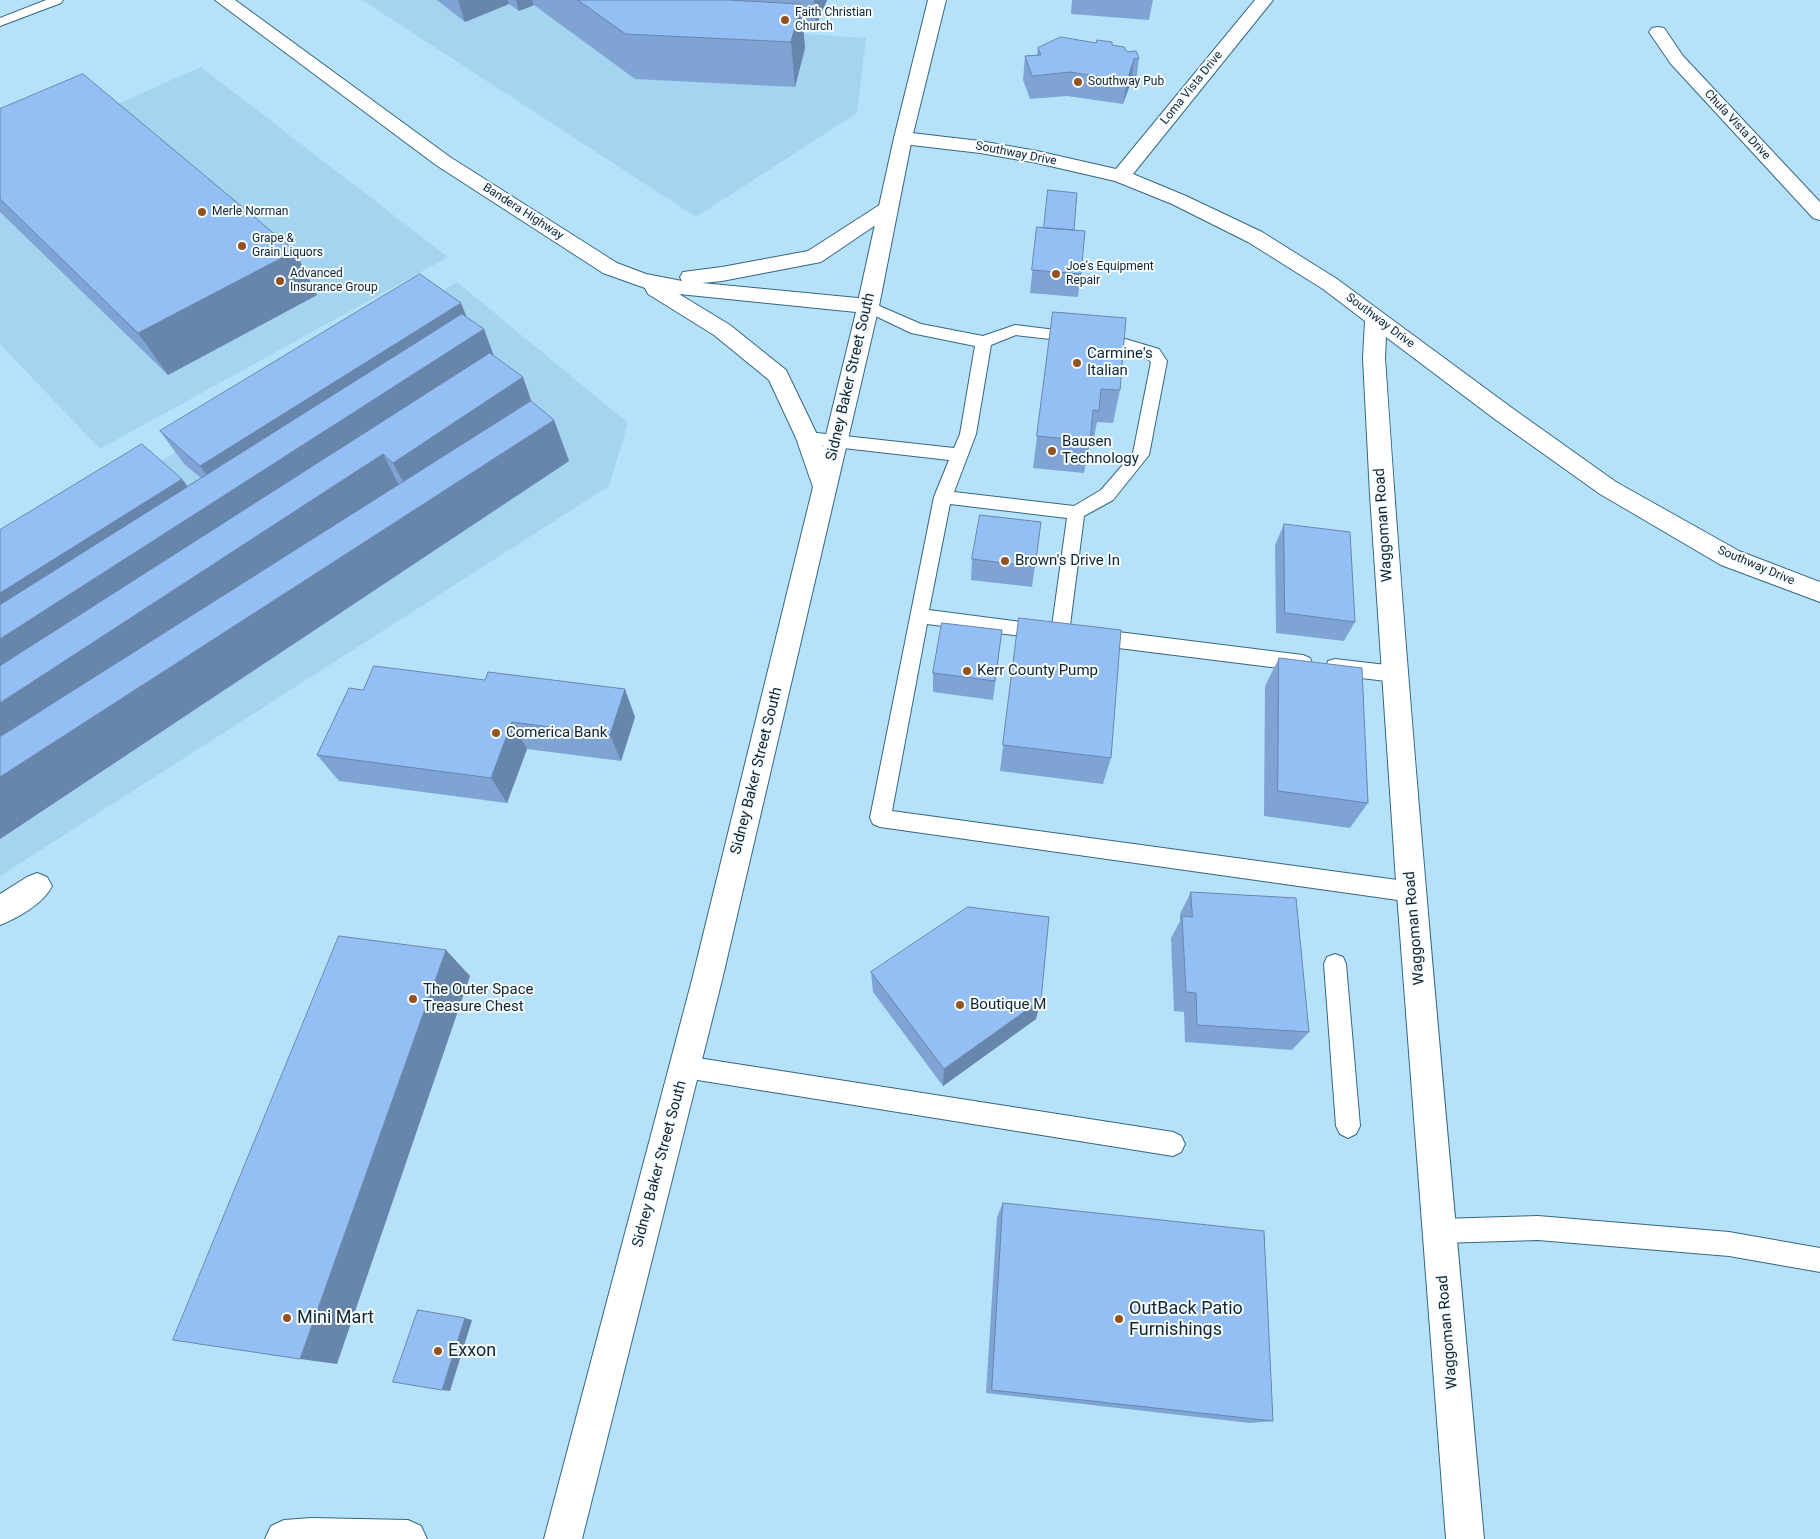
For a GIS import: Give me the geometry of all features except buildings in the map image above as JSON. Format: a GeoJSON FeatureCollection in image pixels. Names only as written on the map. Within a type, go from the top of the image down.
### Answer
{"type":"FeatureCollection","features":[{"type":"Feature","properties":{"kind":"main road","name":"Bandera Highway"},"geometry":{"type":"LineString","coordinates":[[224,0],[443,161],[610,268],[641,280],[674,287],[868,306]]}},
{"type":"Feature","properties":{"kind":"main road","name":"Loma Vista Drive"},"geometry":{"type":"LineString","coordinates":[[1121,176],[1264,0]]}},
{"type":"Feature","properties":{"kind":"main road","name":"Sidney Baker Street South"},"geometry":{"type":"LineString","coordinates":[[563,1539],[685,1067],[825,488],[822,439],[868,306],[933,1]]}},
{"type":"Feature","properties":{"kind":"main road","name":"Chula Vista Drive"},"geometry":{"type":"LineString","coordinates":[[1658,32],[1677,60],[1820,214]]}},
{"type":"Feature","properties":{"kind":"main road","name":"Southway Drive"},"geometry":{"type":"LineString","coordinates":[[903,138],[980,147],[1037,157],[1121,176],[1179,200],[1255,237],[1330,284],[1504,414],[1608,488],[1730,558],[1820,592]]}},
{"type":"Feature","properties":{"kind":"main road"},"geometry":{"type":"LineString","coordinates":[[641,280],[722,274],[814,257],[888,208]]}},
{"type":"Feature","properties":{"kind":"main road"},"geometry":{"type":"LineString","coordinates":[[641,280],[722,330],[778,375],[822,439]]}},
{"type":"Feature","properties":{"kind":"main road","name":"Waggoman Road"},"geometry":{"type":"LineString","coordinates":[[1376,317],[1374,368],[1395,674],[1465,1539]]}},
{"type":"Feature","properties":{"kind":"main road"},"geometry":{"type":"LineString","coordinates":[[0,911],[37,886]]}},
{"type":"Feature","properties":{"kind":"main road"},"geometry":{"type":"LineString","coordinates":[[284,1539],[373,1537],[408,1539]]}},
{"type":"Feature","properties":{"kind":"lane"},"geometry":{"type":"LineString","coordinates":[[0,22],[57,0]]}},
{"type":"Feature","properties":{"kind":"lane"},"geometry":{"type":"LineString","coordinates":[[868,306],[917,328],[984,342],[1015,330],[1122,343],[1153,353],[1159,361],[1141,455],[1107,495],[1076,513],[943,497]]}},
{"type":"Feature","properties":{"kind":"lane"},"geometry":{"type":"LineString","coordinates":[[984,342],[968,434],[943,497],[880,818],[1412,892]]}},
{"type":"Feature","properties":{"kind":"lane"},"geometry":{"type":"LineString","coordinates":[[822,439],[960,455]]}},
{"type":"Feature","properties":{"kind":"lane"},"geometry":{"type":"LineString","coordinates":[[1060,633],[1076,513]]}},
{"type":"Feature","properties":{"kind":"lane"},"geometry":{"type":"LineString","coordinates":[[919,616],[1395,674]]}},
{"type":"Feature","properties":{"kind":"lane"},"geometry":{"type":"LineString","coordinates":[[1335,964],[1348,1126]]}},
{"type":"Feature","properties":{"kind":"lane"},"geometry":{"type":"LineString","coordinates":[[685,1067],[1173,1144]]}},
{"type":"Feature","properties":{"kind":"lane"},"geometry":{"type":"LineString","coordinates":[[1440,1231],[1538,1228],[1730,1244],[1820,1260]]}},
{"type":"Feature","properties":{"kind":"shaded area"},"geometry":{"type":"Polygon","coordinates":[[[362,0],[641,0],[682,26],[866,38],[857,113],[696,217],[362,0]]]}},
{"type":"Feature","properties":{"kind":"shaded area"},"geometry":{"type":"Polygon","coordinates":[[[201,67],[448,257],[100,449],[0,344],[0,156],[201,67]]]}},
{"type":"Feature","properties":{"kind":"shaded area"},"geometry":{"type":"Polygon","coordinates":[[[457,282],[628,423],[609,486],[0,876],[0,558],[457,282]]]}},
{"type":"Feature","properties":{"kind":"place","name":"Faith Christian Church"},"geometry":{"type":"Point","coordinates":[785,20]}},
{"type":"Feature","properties":{"kind":"place","name":"Southway Pub"},"geometry":{"type":"Point","coordinates":[1078,82]}},
{"type":"Feature","properties":{"kind":"place","name":"Merle Norman"},"geometry":{"type":"Point","coordinates":[202,212]}},
{"type":"Feature","properties":{"kind":"place","name":"Grape & Grain Liquors"},"geometry":{"type":"Point","coordinates":[242,246]}},
{"type":"Feature","properties":{"kind":"place","name":"Joe's Equipment Repair"},"geometry":{"type":"Point","coordinates":[1056,274]}},
{"type":"Feature","properties":{"kind":"place","name":"Advanced Insurance Group"},"geometry":{"type":"Point","coordinates":[280,281]}},
{"type":"Feature","properties":{"kind":"place","name":"Carmine's Italian"},"geometry":{"type":"Point","coordinates":[1077,363]}},
{"type":"Feature","properties":{"kind":"place","name":"Bausen Technology"},"geometry":{"type":"Point","coordinates":[1052,451]}},
{"type":"Feature","properties":{"kind":"place","name":"Brown's Drive In"},"geometry":{"type":"Point","coordinates":[1005,561]}},
{"type":"Feature","properties":{"kind":"place","name":"Kerr County Pump"},"geometry":{"type":"Point","coordinates":[967,671]}},
{"type":"Feature","properties":{"kind":"place","name":"Comerica Bank"},"geometry":{"type":"Point","coordinates":[496,733]}},
{"type":"Feature","properties":{"kind":"place","name":"The Outer Space Treasure Chest"},"geometry":{"type":"Point","coordinates":[413,999]}},
{"type":"Feature","properties":{"kind":"place","name":"Boutique M"},"geometry":{"type":"Point","coordinates":[960,1005]}},
{"type":"Feature","properties":{"kind":"place","name":"Mini Mart"},"geometry":{"type":"Point","coordinates":[287,1318]}},
{"type":"Feature","properties":{"kind":"place","name":"OutBack Patio Furnishings"},"geometry":{"type":"Point","coordinates":[1119,1319]}},
{"type":"Feature","properties":{"kind":"place","name":"Exxon"},"geometry":{"type":"Point","coordinates":[438,1351]}}]}
